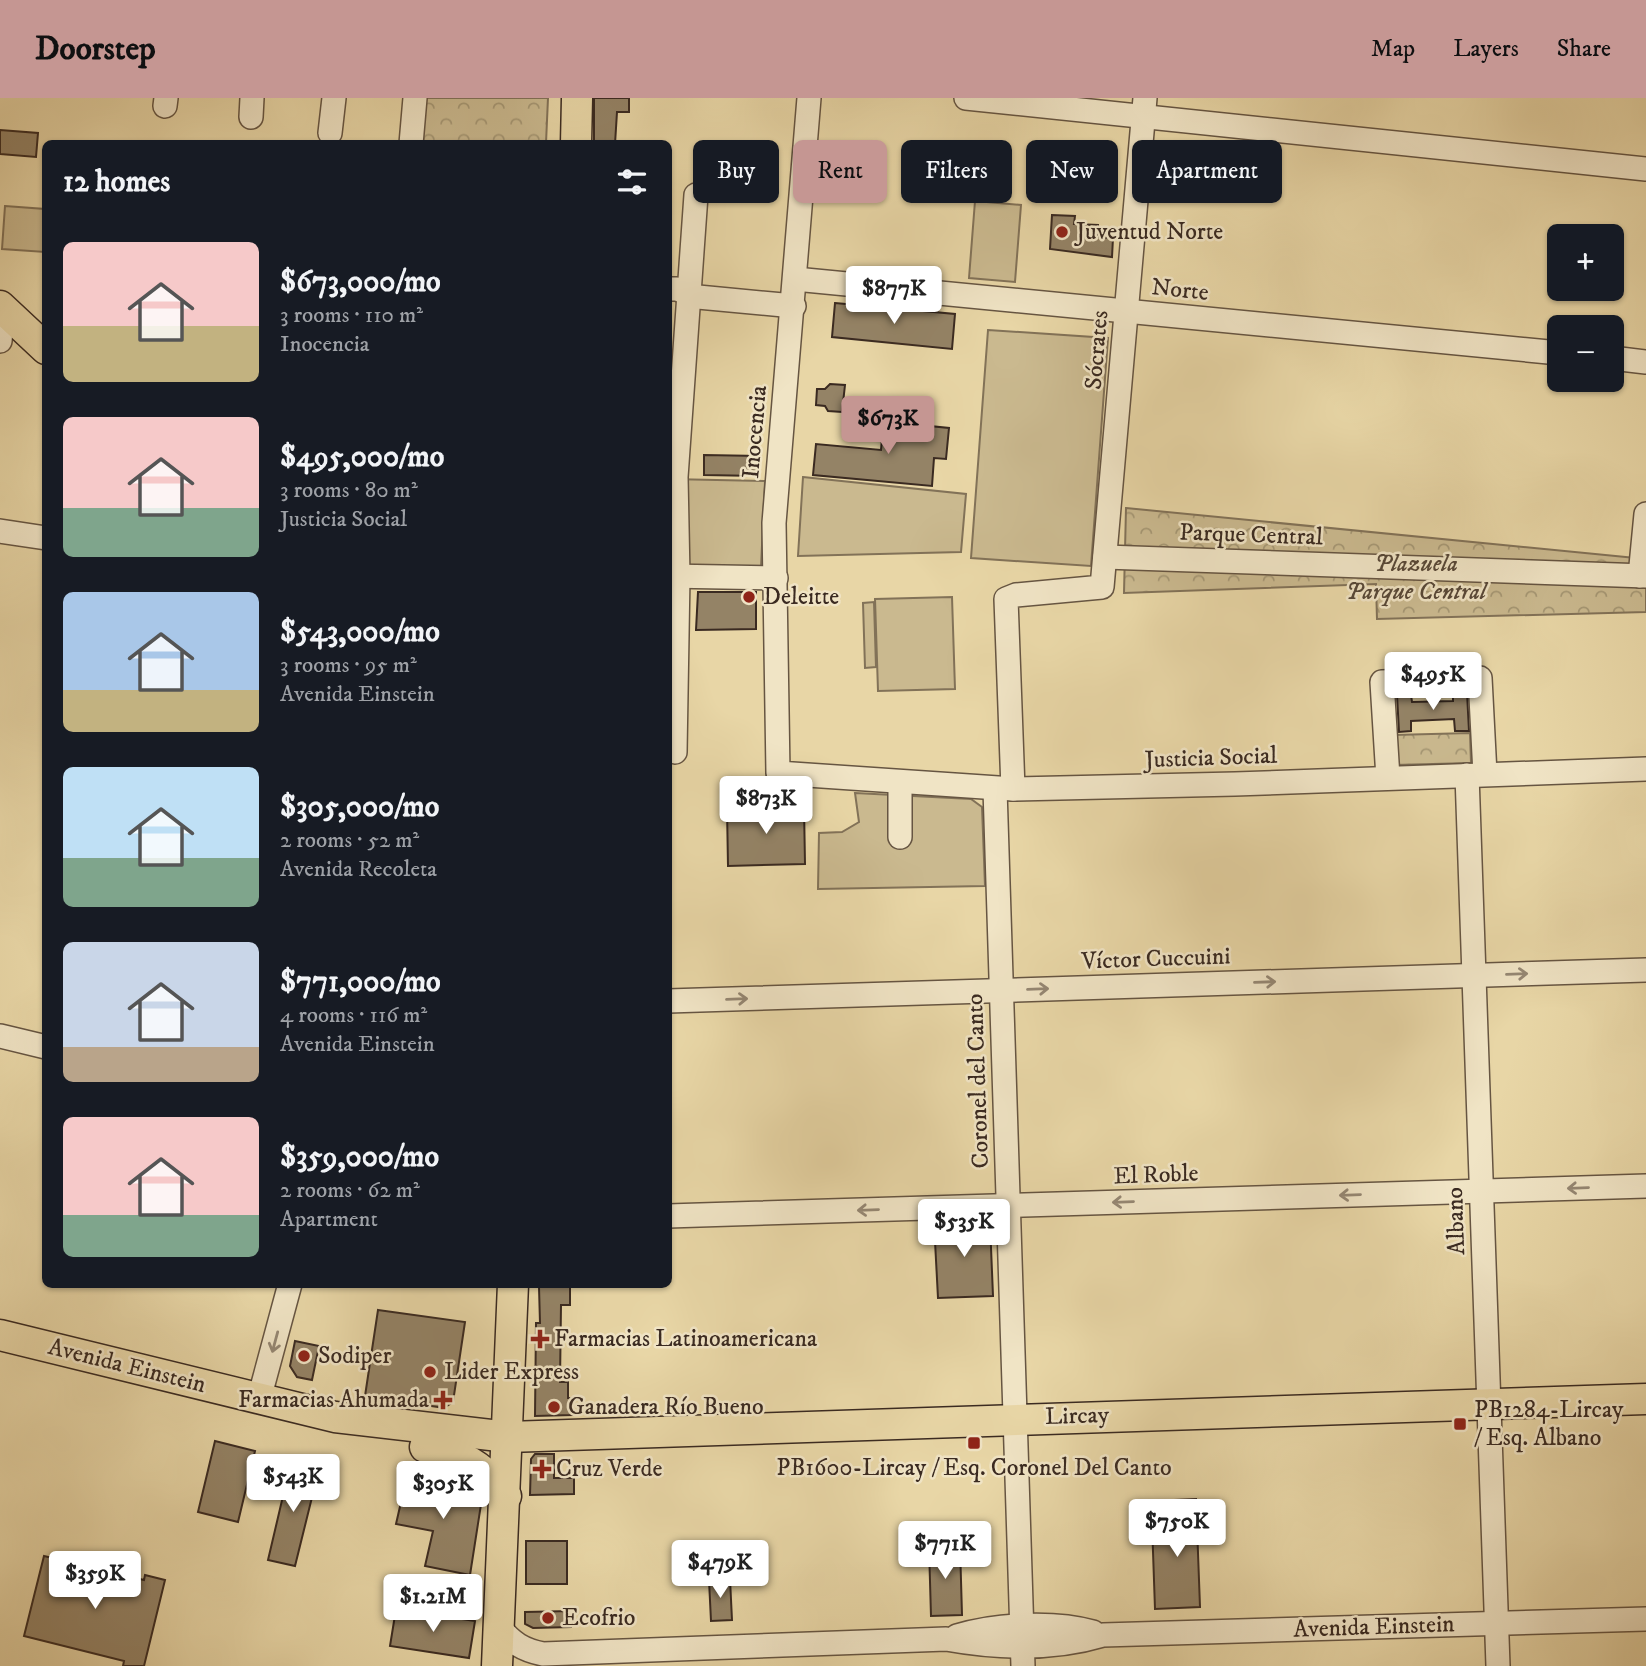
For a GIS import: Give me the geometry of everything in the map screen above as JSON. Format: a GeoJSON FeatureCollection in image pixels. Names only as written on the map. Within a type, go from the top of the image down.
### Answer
{"type":"FeatureCollection","features":[{"type":"Feature","properties":{"kind":"main road"},"geometry":{"type":"LineString","coordinates":[[556,98],[556,140]]}},
{"type":"Feature","properties":{"kind":"main road"},"geometry":{"type":"LineString","coordinates":[[576,140],[577,98]]}},
{"type":"Feature","properties":{"kind":"main road"},"geometry":{"type":"LineString","coordinates":[[2,308],[42,345]]}},
{"type":"Feature","properties":{"kind":"main road"},"geometry":{"type":"LineString","coordinates":[[497,1666],[513,1288]]}},
{"type":"Feature","properties":{"kind":"main road","name":"Avenida Einstein"},"geometry":{"type":"LineString","coordinates":[[0,1335],[335,1418],[508,1437]]}},
{"type":"Feature","properties":{"kind":"main road","name":"Lircay"},"geometry":{"type":"LineString","coordinates":[[508,1437],[1646,1399]]}},
{"type":"Feature","properties":{"kind":"main road","name":"Avenida Einstein"},"geometry":{"type":"LineString","coordinates":[[335,1418],[387,1439],[425,1447],[470,1446],[508,1437]]}},
{"type":"Feature","properties":{"kind":"main road"},"geometry":{"type":"LineString","coordinates":[[425,1447],[452,1453],[472,1462],[488,1474],[506,1496]]}},
{"type":"Feature","properties":{"kind":"street"},"geometry":{"type":"LineString","coordinates":[[330,133],[334,98]]}},
{"type":"Feature","properties":{"kind":"street"},"geometry":{"type":"LineString","coordinates":[[411,140],[415,98]]}},
{"type":"Feature","properties":{"kind":"street","name":"Inocencia"},"geometry":{"type":"LineString","coordinates":[[778,773],[775,506],[794,306],[809,98]]}},
{"type":"Feature","properties":{"kind":"street"},"geometry":{"type":"LineString","coordinates":[[966,98],[1145,107],[1646,169]]}},
{"type":"Feature","properties":{"kind":"street","name":"Sócrates"},"geometry":{"type":"LineString","coordinates":[[1102,587],[1145,107]]}},
{"type":"Feature","properties":{"kind":"street"},"geometry":{"type":"LineString","coordinates":[[674,752],[673,576],[678,291],[694,203]]}},
{"type":"Feature","properties":{"kind":"street","name":"Norte"},"geometry":{"type":"LineString","coordinates":[[796,279],[1547,352]]}},
{"type":"Feature","properties":{"kind":"street"},"geometry":{"type":"LineString","coordinates":[[678,291],[698,297],[794,306]]}},
{"type":"Feature","properties":{"kind":"street"},"geometry":{"type":"LineString","coordinates":[[0,341],[2,308]]}},
{"type":"Feature","properties":{"kind":"street"},"geometry":{"type":"LineString","coordinates":[[1624,359],[1646,362]]}},
{"type":"Feature","properties":{"kind":"street"},"geometry":{"type":"LineString","coordinates":[[1643,576],[1646,514]]}},
{"type":"Feature","properties":{"kind":"street"},"geometry":{"type":"LineString","coordinates":[[0,531],[42,537]]}},
{"type":"Feature","properties":{"kind":"street","name":"Parque Central"},"geometry":{"type":"LineString","coordinates":[[1105,557],[1643,576]]}},
{"type":"Feature","properties":{"kind":"street"},"geometry":{"type":"LineString","coordinates":[[673,576],[776,578]]}},
{"type":"Feature","properties":{"kind":"street","name":"Coronel del Canto"},"geometry":{"type":"LineString","coordinates":[[1022,1646],[1001,990],[1006,599],[1016,595],[1102,587]]}},
{"type":"Feature","properties":{"kind":"street","name":"Albano"},"geometry":{"type":"LineString","coordinates":[[1388,778],[1382,682],[1480,678],[1474,975],[1498,1666]]}},
{"type":"Feature","properties":{"kind":"street","name":"Justicia Social"},"geometry":{"type":"LineString","coordinates":[[778,773],[1004,789],[1646,769]]}},
{"type":"Feature","properties":{"kind":"street"},"geometry":{"type":"LineString","coordinates":[[900,837],[901,782]]}},
{"type":"Feature","properties":{"kind":"street","name":"Víctor Cuccuini"},"geometry":{"type":"LineString","coordinates":[[672,1001],[1646,970]]}},
{"type":"Feature","properties":{"kind":"street"},"geometry":{"type":"LineString","coordinates":[[0,1036],[42,1046]]}},
{"type":"Feature","properties":{"kind":"street","name":"El Roble"},"geometry":{"type":"LineString","coordinates":[[672,1216],[1646,1186]]}},
{"type":"Feature","properties":{"kind":"street"},"geometry":{"type":"LineString","coordinates":[[259,1399],[289,1288]]}},
{"type":"Feature","properties":{"kind":"street","name":"Avenida Einstein"},"geometry":{"type":"LineString","coordinates":[[499,1627],[510,1641],[525,1650],[543,1654],[946,1639],[985,1629],[1022,1646],[1060,1627],[1103,1634],[1646,1619]]}},
{"type":"Feature","properties":{"kind":"street","name":"Avenida Einstein"},"geometry":{"type":"LineString","coordinates":[[515,1666],[543,1654]]}},
{"type":"Feature","properties":{"kind":"green space"},"geometry":{"type":"Polygon","coordinates":[[[425,98],[548,98],[546,140],[422,140],[425,98]]]}},
{"type":"Feature","properties":{"kind":"green space"},"geometry":{"type":"Polygon","coordinates":[[[975,203],[1021,205],[1015,282],[969,278],[975,203]]]}},
{"type":"Feature","properties":{"kind":"green space"},"geometry":{"type":"Polygon","coordinates":[[[5,206],[42,209],[42,252],[2,249],[5,206]]]}},
{"type":"Feature","properties":{"kind":"green space"},"geometry":{"type":"Polygon","coordinates":[[[988,330],[1108,338],[1091,566],[971,558],[988,330]]]}},
{"type":"Feature","properties":{"kind":"green space"},"geometry":{"type":"Polygon","coordinates":[[[803,477],[966,494],[961,552],[798,556],[803,477]]]}},
{"type":"Feature","properties":{"kind":"green space"},"geometry":{"type":"Polygon","coordinates":[[[672,479],[765,481],[761,567],[672,567],[672,479]]]}},
{"type":"Feature","properties":{"kind":"green space","name":"Plazuela Parque Central"},"geometry":{"type":"Polygon","coordinates":[[[1126,508],[1646,559],[1646,612],[1377,619],[1376,584],[1124,593],[1126,508]]]}},
{"type":"Feature","properties":{"kind":"green space"},"geometry":{"type":"Polygon","coordinates":[[[952,597],[955,689],[878,691],[875,599],[952,597]]]}},
{"type":"Feature","properties":{"kind":"green space"},"geometry":{"type":"Polygon","coordinates":[[[874,602],[876,667],[865,668],[863,603],[874,602]]]}},
{"type":"Feature","properties":{"kind":"green space"},"geometry":{"type":"Polygon","coordinates":[[[1470,733],[1471,763],[1394,765],[1393,735],[1470,733]]]}},
{"type":"Feature","properties":{"kind":"green space"},"geometry":{"type":"Polygon","coordinates":[[[855,793],[971,799],[982,807],[985,886],[818,889],[819,833],[842,832],[859,822],[855,793]]]}},
{"type":"Feature","properties":{"kind":"building"},"geometry":{"type":"Polygon","coordinates":[[[594,98],[629,98],[629,112],[617,112],[615,140],[594,140],[594,98]]]}},
{"type":"Feature","properties":{"kind":"building"},"geometry":{"type":"Polygon","coordinates":[[[0,130],[38,133],[36,157],[0,154],[0,130]]]}},
{"type":"Feature","properties":{"kind":"building"},"geometry":{"type":"Polygon","coordinates":[[[1052,215],[1075,216],[1074,224],[1098,225],[1098,237],[1113,238],[1112,257],[1050,249],[1052,215]]]}},
{"type":"Feature","properties":{"kind":"building"},"geometry":{"type":"Polygon","coordinates":[[[835,303],[955,314],[952,349],[832,337],[835,303]]]}},
{"type":"Feature","properties":{"kind":"building"},"geometry":{"type":"Polygon","coordinates":[[[830,384],[845,385],[842,412],[828,411],[825,406],[816,405],[817,389],[825,389],[830,384]]]}},
{"type":"Feature","properties":{"kind":"building"},"geometry":{"type":"Polygon","coordinates":[[[884,416],[901,418],[900,423],[949,428],[946,459],[934,458],[932,486],[813,475],[816,444],[881,450],[884,416]]]}},
{"type":"Feature","properties":{"kind":"building"},"geometry":{"type":"Polygon","coordinates":[[[704,455],[760,456],[759,476],[704,475],[704,455]]]}},
{"type":"Feature","properties":{"kind":"building"},"geometry":{"type":"Polygon","coordinates":[[[698,592],[756,592],[756,629],[696,630],[698,592]]]}},
{"type":"Feature","properties":{"kind":"building"},"geometry":{"type":"Polygon","coordinates":[[[1453,693],[1467,693],[1469,731],[1455,731],[1454,719],[1411,721],[1411,731],[1399,732],[1397,695],[1411,695],[1412,702],[1453,701],[1453,693]]]}},
{"type":"Feature","properties":{"kind":"building"},"geometry":{"type":"Polygon","coordinates":[[[804,807],[805,864],[728,866],[727,808],[804,807]]]}},
{"type":"Feature","properties":{"kind":"building"},"geometry":{"type":"Polygon","coordinates":[[[988,1220],[993,1296],[938,1298],[934,1222],[988,1220]]]}},
{"type":"Feature","properties":{"kind":"building"},"geometry":{"type":"Polygon","coordinates":[[[539,1288],[570,1288],[570,1305],[561,1305],[560,1382],[568,1382],[572,1415],[535,1416],[536,1323],[540,1323],[539,1288]]]}},
{"type":"Feature","properties":{"kind":"building"},"geometry":{"type":"Polygon","coordinates":[[[378,1310],[465,1322],[453,1402],[444,1408],[365,1396],[378,1310]]]}},
{"type":"Feature","properties":{"kind":"building","name":"Sodiper"},"geometry":{"type":"Polygon","coordinates":[[[295,1341],[319,1346],[312,1380],[297,1377],[290,1366],[295,1341]]]}},
{"type":"Feature","properties":{"kind":"building"},"geometry":{"type":"Polygon","coordinates":[[[215,1441],[255,1451],[238,1522],[198,1512],[215,1441]]]}},
{"type":"Feature","properties":{"kind":"building"},"geometry":{"type":"Polygon","coordinates":[[[535,1454],[554,1454],[554,1478],[574,1478],[574,1494],[530,1495],[531,1459],[535,1454]]]}},
{"type":"Feature","properties":{"kind":"building"},"geometry":{"type":"Polygon","coordinates":[[[291,1462],[319,1469],[295,1566],[268,1560],[291,1462]]]}},
{"type":"Feature","properties":{"kind":"building"},"geometry":{"type":"Polygon","coordinates":[[[407,1476],[477,1490],[482,1498],[470,1575],[425,1566],[433,1531],[396,1524],[407,1476]]]}},
{"type":"Feature","properties":{"kind":"building"},"geometry":{"type":"Polygon","coordinates":[[[1196,1499],[1200,1607],[1155,1609],[1152,1523],[1175,1522],[1175,1500],[1196,1499]]]}},
{"type":"Feature","properties":{"kind":"building"},"geometry":{"type":"Polygon","coordinates":[[[526,1541],[567,1541],[567,1584],[526,1584],[526,1541]]]}},
{"type":"Feature","properties":{"kind":"building"},"geometry":{"type":"Polygon","coordinates":[[[960,1546],[962,1615],[931,1616],[929,1547],[960,1546]]]}},
{"type":"Feature","properties":{"kind":"building"},"geometry":{"type":"Polygon","coordinates":[[[44,1556],[144,1580],[145,1575],[165,1580],[144,1666],[123,1666],[124,1661],[24,1636],[44,1556]]]}},
{"type":"Feature","properties":{"kind":"building"},"geometry":{"type":"Polygon","coordinates":[[[730,1579],[732,1620],[711,1621],[709,1580],[730,1579]]]}},
{"type":"Feature","properties":{"kind":"building"},"geometry":{"type":"Polygon","coordinates":[[[396,1609],[475,1621],[469,1658],[390,1646],[396,1609]]]}},
{"type":"Feature","properties":{"kind":"building","name":"Ecofrio"},"geometry":{"type":"Polygon","coordinates":[[[571,1611],[571,1627],[533,1628],[525,1624],[525,1612],[571,1611]]]}},
{"type":"Feature","properties":{"kind":"place","name":"Juventud Norte"},"geometry":{"type":"Point","coordinates":[1062,232]}},
{"type":"Feature","properties":{"kind":"place","name":"Deleitte"},"geometry":{"type":"Point","coordinates":[749,597]}},
{"type":"Feature","properties":{"kind":"place","name":"Farmacias Latinoamericana"},"geometry":{"type":"Point","coordinates":[540,1339]}},
{"type":"Feature","properties":{"kind":"place","name":"Sodiper"},"geometry":{"type":"Point","coordinates":[304,1356]}},
{"type":"Feature","properties":{"kind":"place","name":"Lider Express"},"geometry":{"type":"Point","coordinates":[430,1372]}},
{"type":"Feature","properties":{"kind":"place","name":"Farmacias Ahumada"},"geometry":{"type":"Point","coordinates":[443,1400]}},
{"type":"Feature","properties":{"kind":"place","name":"Ganadera Río Bueno"},"geometry":{"type":"Point","coordinates":[554,1407]}},
{"type":"Feature","properties":{"kind":"place","name":"PB1284-Lircay / Esq. Albano"},"geometry":{"type":"Point","coordinates":[1460,1424]}},
{"type":"Feature","properties":{"kind":"place","name":"PB1600-Lircay / Esq. Coronel Del Canto"},"geometry":{"type":"Point","coordinates":[974,1443]}},
{"type":"Feature","properties":{"kind":"place","name":"Cruz Verde"},"geometry":{"type":"Point","coordinates":[542,1469]}},
{"type":"Feature","properties":{"kind":"place","name":"Ecofrio"},"geometry":{"type":"Point","coordinates":[548,1618]}}]}
